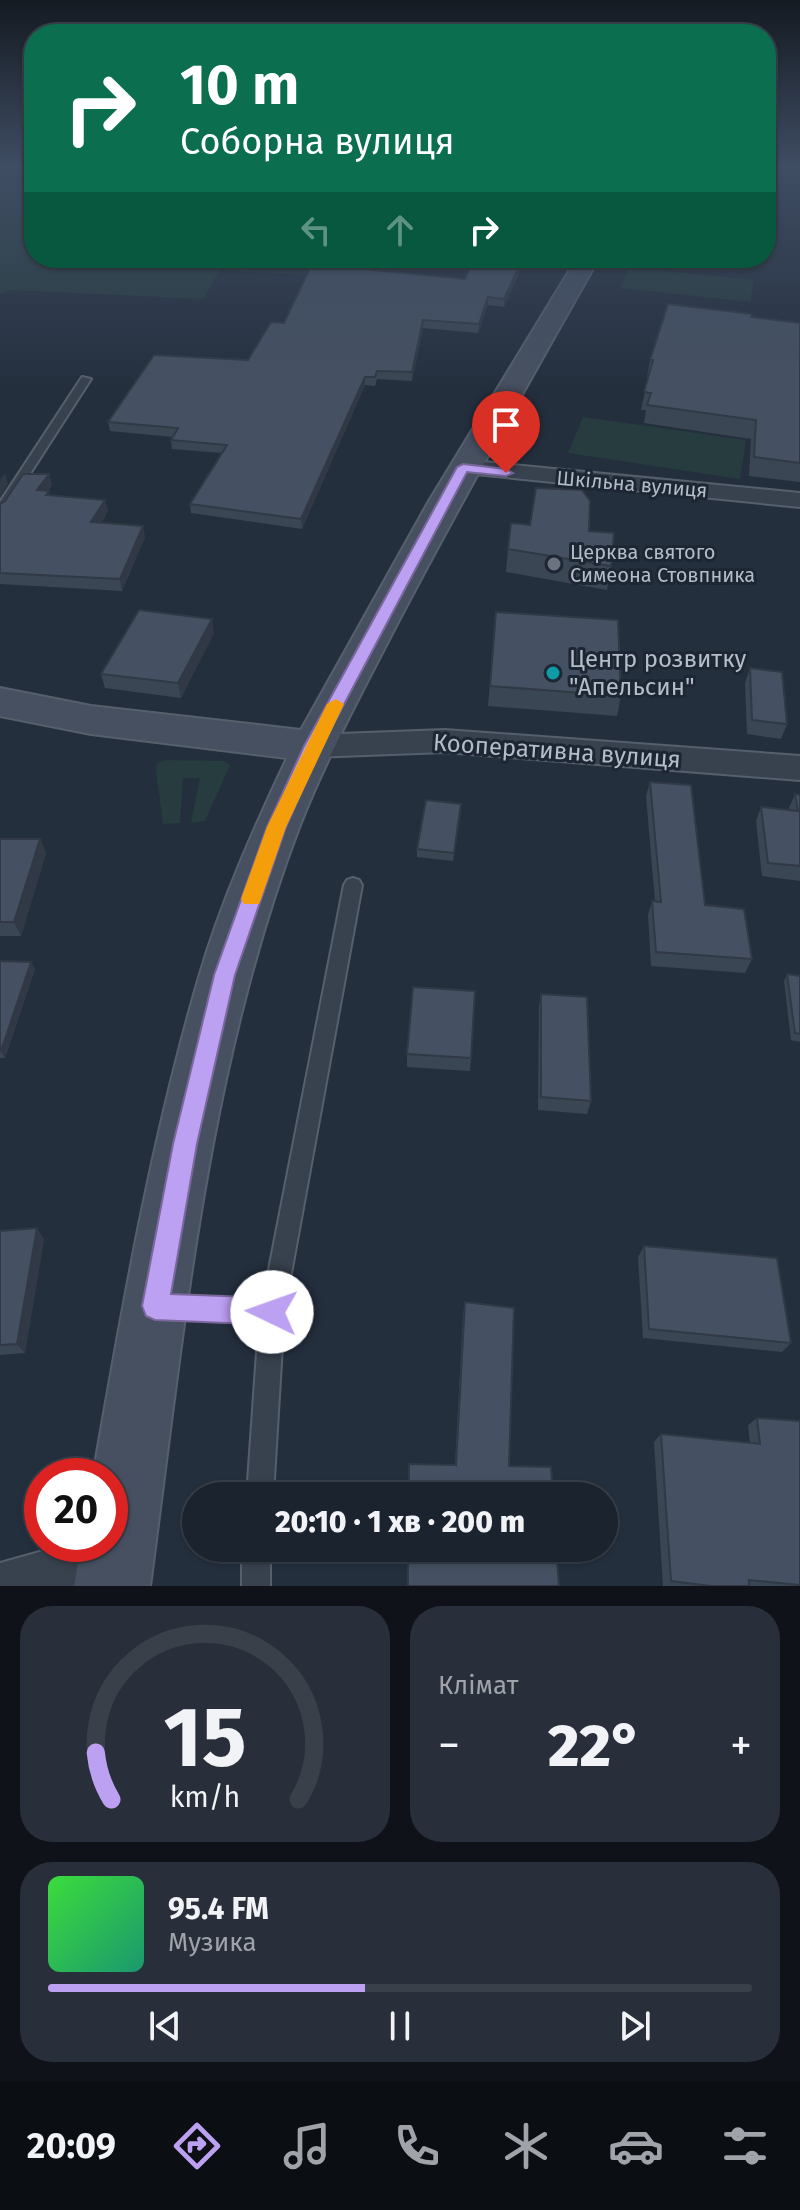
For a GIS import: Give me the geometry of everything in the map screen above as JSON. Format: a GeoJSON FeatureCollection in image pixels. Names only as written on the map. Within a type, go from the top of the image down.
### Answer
{"type":"FeatureCollection","features":[{"type":"Feature","properties":{"kind":"main road"},"geometry":{"type":"LineString","coordinates":[[114,1573],[155,1306],[185,1144],[225,975],[277,827],[313,746],[463,467],[582,268]]}},
{"type":"Feature","properties":{"kind":"main road"},"geometry":{"type":"LineString","coordinates":[[0,702],[91,720],[313,746]]}},
{"type":"Feature","properties":{"kind":"street","name":"Шкільна вулиця"},"geometry":{"type":"LineString","coordinates":[[463,467],[800,500]]}},
{"type":"Feature","properties":{"kind":"street","name":"Кооперативна вулиця"},"geometry":{"type":"LineString","coordinates":[[313,746],[445,741],[800,768]]}},
{"type":"Feature","properties":{"kind":"street"},"geometry":{"type":"LineString","coordinates":[[16,1586],[114,1573]]}},
{"type":"Feature","properties":{"kind":"lane"},"geometry":{"type":"LineString","coordinates":[[0,511],[86,379]]}},
{"type":"Feature","properties":{"kind":"lane"},"geometry":{"type":"LineString","coordinates":[[261,1482],[272,1312],[353,885]]}},
{"type":"Feature","properties":{"kind":"lane"},"geometry":{"type":"LineString","coordinates":[[155,1306],[272,1312]]}},
{"type":"Feature","properties":{"kind":"lane"},"geometry":{"type":"LineString","coordinates":[[256,1562],[256,1586]]}},
{"type":"Feature","properties":{"kind":"green space"},"geometry":{"type":"Polygon","coordinates":[[[0,239],[24,239],[24,268],[309,268],[305,275],[220,270],[203,299],[11,290],[0,294],[0,239]]]}},
{"type":"Feature","properties":{"kind":"green space"},"geometry":{"type":"Polygon","coordinates":[[[629,268],[754,280],[750,302],[621,288],[629,268]]]}},
{"type":"Feature","properties":{"kind":"green space"},"geometry":{"type":"Polygon","coordinates":[[[583,417],[746,440],[740,479],[568,453],[583,417]]]}},
{"type":"Feature","properties":{"kind":"green space"},"geometry":{"type":"Polygon","coordinates":[[[165,760],[224,761],[230,765],[205,821],[191,823],[200,778],[183,778],[180,823],[163,824],[156,770],[157,764],[165,760]]]}},
{"type":"Feature","properties":{"kind":"building"},"geometry":{"type":"Polygon","coordinates":[[[310,268],[353,268],[465,279],[470,268],[518,268],[504,299],[488,297],[479,324],[423,320],[412,372],[377,371],[375,377],[365,377],[301,519],[190,504],[227,445],[171,440],[178,428],[108,422],[154,355],[248,360],[271,322],[284,323],[310,268]]]}},
{"type":"Feature","properties":{"kind":"building"},"geometry":{"type":"Polygon","coordinates":[[[668,304],[800,323],[800,463],[754,457],[756,420],[647,405],[651,393],[644,392],[653,360],[650,360],[668,304]]]}},
{"type":"Feature","properties":{"kind":"building"},"geometry":{"type":"Polygon","coordinates":[[[23,474],[49,474],[37,490],[49,491],[46,495],[105,500],[91,522],[143,526],[120,579],[0,573],[0,504],[23,474]]]}},
{"type":"Feature","properties":{"kind":"building"},"geometry":{"type":"Polygon","coordinates":[[[536,488],[582,490],[590,501],[589,531],[614,533],[611,566],[508,549],[511,523],[530,525],[536,488]]]}},
{"type":"Feature","properties":{"kind":"building"},"geometry":{"type":"Polygon","coordinates":[[[139,610],[212,619],[178,683],[101,674],[139,610]]]}},
{"type":"Feature","properties":{"kind":"building","name":"Центр розвитку \"Апельсин\""},"geometry":{"type":"Polygon","coordinates":[[[496,612],[618,620],[621,696],[490,686],[496,612]]]}},
{"type":"Feature","properties":{"kind":"building"},"geometry":{"type":"Polygon","coordinates":[[[750,668],[782,672],[787,724],[752,720],[750,668]]]}},
{"type":"Feature","properties":{"kind":"building"},"geometry":{"type":"Polygon","coordinates":[[[650,782],[691,785],[705,905],[744,909],[752,959],[656,952],[652,901],[661,902],[650,782]]]}},
{"type":"Feature","properties":{"kind":"building"},"geometry":{"type":"Polygon","coordinates":[[[795,794],[800,795],[800,866],[768,863],[761,807],[798,811],[795,794]]]}},
{"type":"Feature","properties":{"kind":"building"},"geometry":{"type":"Polygon","coordinates":[[[426,800],[461,804],[454,853],[417,849],[426,800]]]}},
{"type":"Feature","properties":{"kind":"building"},"geometry":{"type":"Polygon","coordinates":[[[0,839],[40,839],[14,922],[0,922],[0,839]]]}},
{"type":"Feature","properties":{"kind":"building"},"geometry":{"type":"Polygon","coordinates":[[[0,961],[31,962],[1,1051],[0,1051],[0,961]]]}},
{"type":"Feature","properties":{"kind":"building"},"geometry":{"type":"Polygon","coordinates":[[[787,974],[800,976],[800,1034],[795,1033],[787,974]]]}},
{"type":"Feature","properties":{"kind":"building"},"geometry":{"type":"Polygon","coordinates":[[[413,987],[475,991],[471,1058],[407,1054],[413,987]]]}},
{"type":"Feature","properties":{"kind":"building"},"geometry":{"type":"Polygon","coordinates":[[[541,994],[587,997],[591,1101],[541,1097],[541,994]]]}},
{"type":"Feature","properties":{"kind":"building"},"geometry":{"type":"Polygon","coordinates":[[[37,1228],[17,1344],[0,1345],[0,1231],[37,1228]]]}},
{"type":"Feature","properties":{"kind":"building"},"geometry":{"type":"Polygon","coordinates":[[[644,1246],[777,1258],[791,1343],[649,1329],[644,1246]]]}},
{"type":"Feature","properties":{"kind":"building"},"geometry":{"type":"Polygon","coordinates":[[[465,1302],[514,1308],[509,1466],[551,1467],[552,1482],[409,1482],[409,1464],[456,1465],[465,1302]]]}},
{"type":"Feature","properties":{"kind":"building"},"geometry":{"type":"Polygon","coordinates":[[[757,1418],[800,1421],[800,1585],[749,1580],[749,1586],[711,1586],[671,1581],[661,1434],[760,1444],[757,1418]]]}},
{"type":"Feature","properties":{"kind":"building"},"geometry":{"type":"Polygon","coordinates":[[[408,1562],[557,1562],[559,1586],[408,1586],[408,1562]]]}},
{"type":"Feature","properties":{"kind":"slow traffic"},"geometry":{"type":"LineString","coordinates":[[251,899],[277,827],[313,746],[336,704]]}},
{"type":"Feature","properties":{"kind":"place","name":"Церква святого Симеона Стовпника"},"geometry":{"type":"Point","coordinates":[554,564]}},
{"type":"Feature","properties":{"kind":"place","name":"Центр розвитку \"Апельсин\""},"geometry":{"type":"Point","coordinates":[553,673]}},
{"type":"Feature","properties":{"kind":"route"},"geometry":{"type":"LineString","coordinates":[[272,1312],[155,1306],[185,1144],[225,975],[277,827],[313,746],[463,467],[506,473]]}}]}
